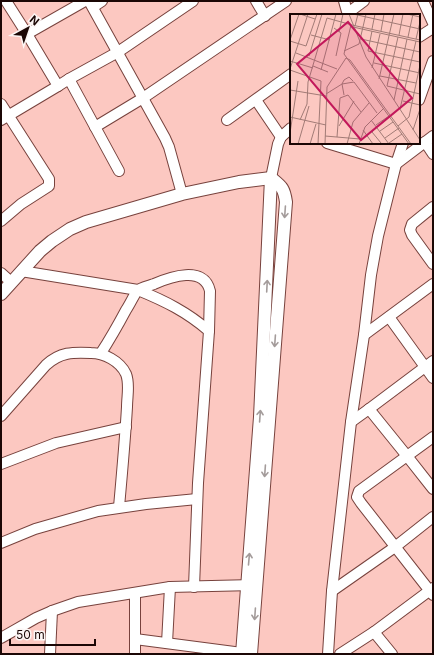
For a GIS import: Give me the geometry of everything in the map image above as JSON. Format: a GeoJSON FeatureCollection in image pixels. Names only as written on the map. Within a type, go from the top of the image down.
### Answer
{"type":"FeatureCollection","features":[{"type":"Feature","properties":{"kind":"street"},"geometry":{"type":"LineString","coordinates":[[6,1],[58,86]]}},
{"type":"Feature","properties":{"kind":"street"},"geometry":{"type":"LineString","coordinates":[[27,34],[89,3],[102,1]]}},
{"type":"Feature","properties":{"kind":"street"},"geometry":{"type":"LineString","coordinates":[[5,118],[69,79],[118,52],[193,1]]}},
{"type":"Feature","properties":{"kind":"street"},"geometry":{"type":"LineString","coordinates":[[256,1],[265,16]]}},
{"type":"Feature","properties":{"kind":"street"},"geometry":{"type":"LineString","coordinates":[[95,127],[143,98],[286,1]]}},
{"type":"Feature","properties":{"kind":"street"},"geometry":{"type":"LineString","coordinates":[[344,1],[348,14],[364,1]]}},
{"type":"Feature","properties":{"kind":"street"},"geometry":{"type":"LineString","coordinates":[[423,1],[433,24]]}},
{"type":"Feature","properties":{"kind":"street"},"geometry":{"type":"LineString","coordinates":[[89,3],[118,52],[169,147],[182,194]]}},
{"type":"Feature","properties":{"kind":"street"},"geometry":{"type":"LineString","coordinates":[[420,36],[433,28]]}},
{"type":"Feature","properties":{"kind":"street"},"geometry":{"type":"LineString","coordinates":[[420,97],[433,61]]}},
{"type":"Feature","properties":{"kind":"street"},"geometry":{"type":"LineString","coordinates":[[227,120],[290,75]]}},
{"type":"Feature","properties":{"kind":"street"},"geometry":{"type":"LineString","coordinates":[[69,79],[119,171]]}},
{"type":"Feature","properties":{"kind":"street"},"geometry":{"type":"LineString","coordinates":[[256,100],[287,132],[278,144],[272,178]]}},
{"type":"Feature","properties":{"kind":"street"},"geometry":{"type":"LineString","coordinates":[[1,104],[5,118],[49,179],[50,183],[49,186],[21,204],[1,221]]}},
{"type":"Feature","properties":{"kind":"street"},"geometry":{"type":"LineString","coordinates":[[396,164],[429,139],[433,154]]}},
{"type":"Feature","properties":{"kind":"street"},"geometry":{"type":"LineString","coordinates":[[330,144],[396,164]]}},
{"type":"Feature","properties":{"kind":"street"},"geometry":{"type":"LineString","coordinates":[[328,654],[332,591],[351,422],[371,275],[378,236],[396,164],[403,144]]}},
{"type":"Feature","properties":{"kind":"street"},"geometry":{"type":"LineString","coordinates":[[1,294],[40,251],[52,241],[70,229],[92,220],[182,194],[239,182],[272,178],[280,185],[284,192],[286,202],[245,654],[135,639]]}},
{"type":"Feature","properties":{"kind":"street"},"geometry":{"type":"LineString","coordinates":[[433,208],[412,224],[410,230],[433,264]]}},
{"type":"Feature","properties":{"kind":"street"},"geometry":{"type":"LineString","coordinates":[[22,271],[138,290],[155,296],[185,312],[209,331]]}},
{"type":"Feature","properties":{"kind":"street"},"geometry":{"type":"LineString","coordinates":[[1,273],[11,282]]}},
{"type":"Feature","properties":{"kind":"street"},"geometry":{"type":"LineString","coordinates":[[101,353],[138,290],[172,277],[185,275],[200,277],[209,285],[209,331],[197,500],[194,587]]}},
{"type":"Feature","properties":{"kind":"street"},"geometry":{"type":"LineString","coordinates":[[364,335],[433,284]]}},
{"type":"Feature","properties":{"kind":"street"},"geometry":{"type":"LineString","coordinates":[[388,316],[429,364],[433,378]]}},
{"type":"Feature","properties":{"kind":"street"},"geometry":{"type":"LineString","coordinates":[[1,416],[52,359],[69,353],[101,353],[113,360],[122,367],[126,373],[128,382],[126,427],[119,507]]}},
{"type":"Feature","properties":{"kind":"street"},"geometry":{"type":"LineString","coordinates":[[351,422],[429,364]]}},
{"type":"Feature","properties":{"kind":"street"},"geometry":{"type":"LineString","coordinates":[[369,410],[408,456],[433,489]]}},
{"type":"Feature","properties":{"kind":"street"},"geometry":{"type":"LineString","coordinates":[[1,464],[56,443],[126,427]]}},
{"type":"Feature","properties":{"kind":"street"},"geometry":{"type":"LineString","coordinates":[[340,654],[432,592],[357,497],[359,491],[433,437]]}},
{"type":"Feature","properties":{"kind":"street"},"geometry":{"type":"LineString","coordinates":[[1,543],[35,528],[83,514],[119,507],[197,500]]}},
{"type":"Feature","properties":{"kind":"street"},"geometry":{"type":"LineString","coordinates":[[332,591],[395,547],[433,517]]}},
{"type":"Feature","properties":{"kind":"street"},"geometry":{"type":"LineString","coordinates":[[1,638],[36,618],[78,602],[170,587],[252,585]]}},
{"type":"Feature","properties":{"kind":"street"},"geometry":{"type":"LineString","coordinates":[[167,643],[170,587]]}},
{"type":"Feature","properties":{"kind":"street"},"geometry":{"type":"LineString","coordinates":[[134,654],[135,593]]}},
{"type":"Feature","properties":{"kind":"street"},"geometry":{"type":"LineString","coordinates":[[50,654],[52,611]]}},
{"type":"Feature","properties":{"kind":"street"},"geometry":{"type":"LineString","coordinates":[[374,632],[392,654]]}}]}
